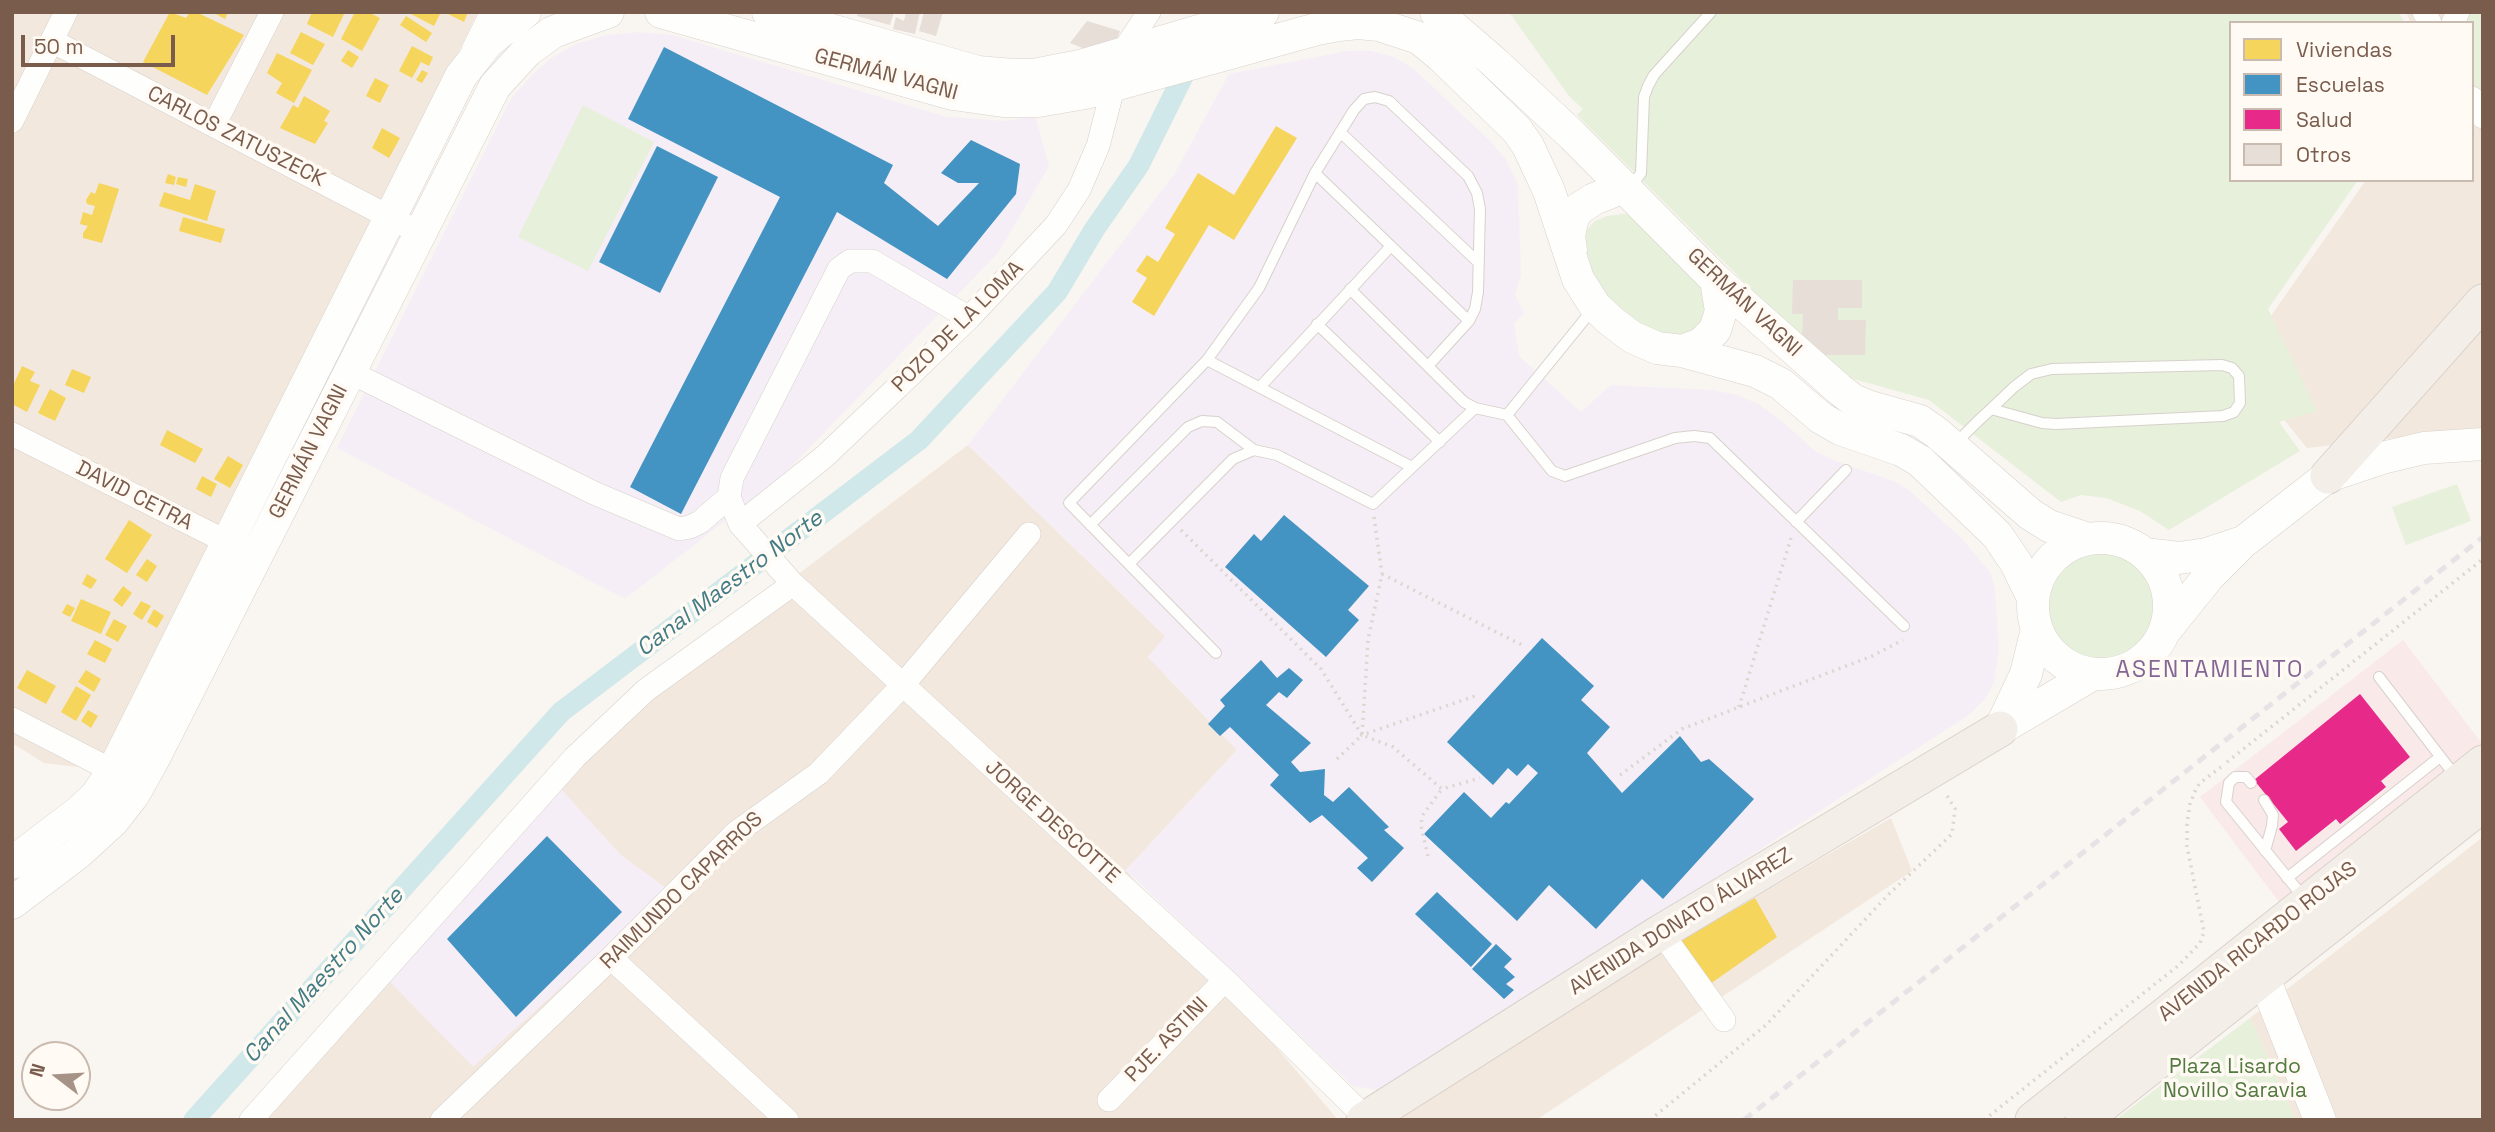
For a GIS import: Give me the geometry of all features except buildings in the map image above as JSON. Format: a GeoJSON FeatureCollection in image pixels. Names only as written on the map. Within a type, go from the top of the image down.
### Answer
{"type":"FeatureCollection","features":[{"type":"Feature","properties":{"kind":"main road","name":"GERMÁN VAGNI"},"geometry":{"type":"LineString","coordinates":[[12,903],[78,853],[113,821],[123,782],[227,543],[461,76],[488,42],[525,12]]}},
{"type":"Feature","properties":{"kind":"main road","name":"GERMÁN VAGNI"},"geometry":{"type":"LineString","coordinates":[[12,863],[96,796],[123,782],[153,760],[495,86],[511,66],[552,32],[608,12]]}},
{"type":"Feature","properties":{"kind":"main road","name":"GERMÁN VAGNI"},"geometry":{"type":"LineString","coordinates":[[661,12],[832,34],[953,94],[1003,101],[1038,101],[1114,86],[1317,29],[1358,23],[1379,25],[1419,38],[1517,130],[1528,146],[1549,191],[1578,279],[1595,306],[1632,337],[1657,348],[1726,362],[1763,375],[1781,384],[1821,418],[1840,429],[1901,450],[1920,461],[1997,535],[2016,562],[2033,598]]}},
{"type":"Feature","properties":{"kind":"main road","name":"GERMÁN VAGNI"},"geometry":{"type":"LineString","coordinates":[[768,12],[832,34],[978,72],[1033,75],[1167,41],[1252,15]]}},
{"type":"Feature","properties":{"kind":"main road","name":"GERMÁN VAGNI"},"geometry":{"type":"LineString","coordinates":[[1436,12],[1504,71],[1716,280],[1853,400],[1920,421],[2030,514],[2049,526],[2088,539]]}},
{"type":"Feature","properties":{"kind":"main road"},"geometry":{"type":"LineString","coordinates":[[1572,259],[1569,236],[1577,210],[1594,199],[1624,187]]}},
{"type":"Feature","properties":{"kind":"main road"},"geometry":{"type":"LineString","coordinates":[[1682,351],[1701,344],[1715,330],[1721,311],[1716,280]]}},
{"type":"Feature","properties":{"kind":"main road"},"geometry":{"type":"LineString","coordinates":[[2164,632],[2169,607],[2163,578],[2144,554],[2132,545],[2103,538],[2073,544],[2050,560],[2039,577],[2033,598],[2034,619],[2047,648],[2063,663],[2083,672],[2106,674],[2130,668],[2150,653],[2209,576],[2242,543],[2328,476],[2483,302]]}},
{"type":"Feature","properties":{"kind":"main road"},"geometry":{"type":"LineString","coordinates":[[2406,389],[2395,416],[2395,434],[2401,443],[2424,449]]}},
{"type":"Feature","properties":{"kind":"main road"},"geometry":{"type":"LineString","coordinates":[[2328,476],[2382,458],[2424,449],[2483,444]]}},
{"type":"Feature","properties":{"kind":"main road"},"geometry":{"type":"LineString","coordinates":[[2144,554],[2179,558],[2207,554],[2242,543]]}},
{"type":"Feature","properties":{"kind":"main road"},"geometry":{"type":"LineString","coordinates":[[2000,729],[2026,674],[2037,629]]}},
{"type":"Feature","properties":{"kind":"main road","name":"AVENIDA DONATO ÁLVAREZ"},"geometry":{"type":"LineString","coordinates":[[1365,1119],[1661,932],[2094,674]]}},
{"type":"Feature","properties":{"kind":"main road","name":"AVENIDA RICARDO ROJAS"},"geometry":{"type":"LineString","coordinates":[[2033,1120],[2297,890],[2336,880],[2466,776]]}},
{"type":"Feature","properties":{"kind":"main road","name":"AVENIDA RICARDO ROJAS"},"geometry":{"type":"LineString","coordinates":[[2083,1120],[2264,978],[2466,776]]}},
{"type":"Feature","properties":{"kind":"main road"},"geometry":{"type":"LineString","coordinates":[[2320,1120],[2264,978],[2264,963],[2269,951],[2318,911],[2336,880]]}},
{"type":"Feature","properties":{"kind":"street"},"geometry":{"type":"LineString","coordinates":[[12,121],[66,12]]}},
{"type":"Feature","properties":{"kind":"street"},"geometry":{"type":"LineString","coordinates":[[214,125],[272,12]]}},
{"type":"Feature","properties":{"kind":"street"},"geometry":{"type":"LineString","coordinates":[[461,76],[492,12]]}},
{"type":"Feature","properties":{"kind":"street","name":"POZO DE LA LOMA"},"geometry":{"type":"LineString","coordinates":[[746,530],[970,318],[1056,225],[1079,190],[1098,146],[1122,53],[1149,12]]}},
{"type":"Feature","properties":{"kind":"street","name":"CARLOS ZATUSZECK"},"geometry":{"type":"LineString","coordinates":[[52,41],[420,233]]}},
{"type":"Feature","properties":{"kind":"street"},"geometry":{"type":"LineString","coordinates":[[2474,101],[2483,117]]}},
{"type":"Feature","properties":{"kind":"street"},"geometry":{"type":"LineString","coordinates":[[350,372],[594,493],[679,528],[700,522],[729,497],[732,478],[744,452],[839,269],[850,261],[872,261],[970,318]]}},
{"type":"Feature","properties":{"kind":"street","name":"DAVID CETRA"},"geometry":{"type":"LineString","coordinates":[[12,434],[256,556]]}},
{"type":"Feature","properties":{"kind":"street","name":"JORGE DESCOTTE"},"geometry":{"type":"LineString","coordinates":[[729,497],[746,530],[786,576],[902,686],[1225,980],[1365,1119]]}},
{"type":"Feature","properties":{"kind":"street","name":"RAIMUNDO CAPARROS"},"geometry":{"type":"LineString","coordinates":[[442,1120],[611,958],[737,832],[819,773],[902,686],[1029,534]]}},
{"type":"Feature","properties":{"kind":"street"},"geometry":{"type":"LineString","coordinates":[[251,1120],[575,757],[646,690],[786,576]]}},
{"type":"Feature","properties":{"kind":"street"},"geometry":{"type":"LineString","coordinates":[[12,719],[123,782]]}},
{"type":"Feature","properties":{"kind":"street"},"geometry":{"type":"LineString","coordinates":[[1661,932],[1724,1020]]}},
{"type":"Feature","properties":{"kind":"street"},"geometry":{"type":"LineString","coordinates":[[611,958],[787,1120]]}},
{"type":"Feature","properties":{"kind":"street","name":"PJE. ASTINI"},"geometry":{"type":"LineString","coordinates":[[1108,1100],[1225,980]]}},
{"type":"Feature","properties":{"kind":"lane"},"geometry":{"type":"LineString","coordinates":[[1624,187],[1636,180],[1641,173],[1643,109],[1648,86],[1654,75],[1711,12]]}},
{"type":"Feature","properties":{"kind":"lane"},"geometry":{"type":"LineString","coordinates":[[1216,653],[1069,503],[1208,360],[1259,288],[1315,173],[1354,110],[1364,99],[1376,97],[1389,100],[1468,176],[1477,193],[1480,209],[1478,292],[1475,309],[1469,321],[1428,366]]}},
{"type":"Feature","properties":{"kind":"lane"},"geometry":{"type":"LineString","coordinates":[[1340,132],[1479,264]]}},
{"type":"Feature","properties":{"kind":"lane"},"geometry":{"type":"LineString","coordinates":[[1315,173],[1469,321]]}},
{"type":"Feature","properties":{"kind":"lane"},"geometry":{"type":"LineString","coordinates":[[1260,387],[1391,246]]}},
{"type":"Feature","properties":{"kind":"lane"},"geometry":{"type":"LineString","coordinates":[[1350,289],[1464,402],[1475,408],[1507,415],[1552,471],[1565,476],[1675,438],[1710,438],[1904,626]]}},
{"type":"Feature","properties":{"kind":"lane"},"geometry":{"type":"LineString","coordinates":[[1507,415],[1595,306]]}},
{"type":"Feature","properties":{"kind":"lane"},"geometry":{"type":"LineString","coordinates":[[1317,324],[1440,442]]}},
{"type":"Feature","properties":{"kind":"lane"},"geometry":{"type":"LineString","coordinates":[[1208,360],[1412,467]]}},
{"type":"Feature","properties":{"kind":"lane"},"geometry":{"type":"LineString","coordinates":[[1952,447],[1991,409],[2031,374],[2052,369],[2222,365],[2232,368],[2239,376],[2240,403],[2234,412],[2224,416],[2056,424],[2042,423],[1991,409]]}},
{"type":"Feature","properties":{"kind":"lane"},"geometry":{"type":"LineString","coordinates":[[1090,525],[1188,427],[1202,421],[1217,422],[1254,450],[1277,455],[1373,504],[1475,408]]}},
{"type":"Feature","properties":{"kind":"lane"},"geometry":{"type":"LineString","coordinates":[[1129,564],[1233,459],[1254,450]]}},
{"type":"Feature","properties":{"kind":"lane"},"geometry":{"type":"LineString","coordinates":[[1796,522],[1846,470]]}},
{"type":"Feature","properties":{"kind":"lane"},"geometry":{"type":"LineString","coordinates":[[2251,783],[2246,777],[2235,777],[2229,783],[2226,802],[2297,890],[2466,776],[2379,677]]}},
{"type":"Feature","properties":{"kind":"lane"},"geometry":{"type":"LineString","coordinates":[[2264,800],[2273,815],[2265,850]]}},
{"type":"Feature","properties":{"kind":"path"},"geometry":{"type":"LineString","coordinates":[[1362,735],[1368,640],[1382,574],[1373,504]]}},
{"type":"Feature","properties":{"kind":"path"},"geometry":{"type":"LineString","coordinates":[[1172,521],[1321,669],[1362,735],[1393,747],[1442,789]]}},
{"type":"Feature","properties":{"kind":"path"},"geometry":{"type":"LineString","coordinates":[[1739,707],[1796,522]]}},
{"type":"Feature","properties":{"kind":"path"},"geometry":{"type":"LineString","coordinates":[[1984,1120],[2179,965],[2200,943],[2204,932],[2186,834],[2190,804],[2200,783],[2483,559]]}},
{"type":"Feature","properties":{"kind":"path"},"geometry":{"type":"LineString","coordinates":[[1382,574],[1522,645]]}},
{"type":"Feature","properties":{"kind":"path"},"geometry":{"type":"LineString","coordinates":[[1620,775],[1682,729],[1872,656],[1902,641],[1904,626]]}},
{"type":"Feature","properties":{"kind":"path"},"geometry":{"type":"LineString","coordinates":[[1337,759],[1362,735],[1475,696]]}},
{"type":"Feature","properties":{"kind":"path"},"geometry":{"type":"LineString","coordinates":[[1650,1120],[1766,1025],[1888,895],[1952,834],[1955,809],[1932,769]]}},
{"type":"Feature","properties":{"kind":"path"},"geometry":{"type":"LineString","coordinates":[[1428,856],[1421,826],[1422,816],[1442,789],[1480,778]]}},
{"type":"Feature","properties":{"kind":"shaded area"},"geometry":{"type":"Polygon","coordinates":[[[12,12],[478,12],[113,771],[44,763],[12,743],[12,12]]]}},
{"type":"Feature","properties":{"kind":"shaded area"},"geometry":{"type":"Polygon","coordinates":[[[2406,12],[2483,12],[2483,428],[2307,448],[2238,363],[2365,182],[2474,182],[2474,21],[2410,21],[2406,12]]]}},
{"type":"Feature","properties":{"kind":"shaded area"},"geometry":{"type":"Polygon","coordinates":[[[640,32],[672,35],[947,117],[1006,121],[1035,116],[1049,166],[998,253],[782,476],[625,599],[337,448],[510,100],[550,59],[576,44],[606,35],[640,32]]]}},
{"type":"Feature","properties":{"kind":"shaded area"},"geometry":{"type":"Polygon","coordinates":[[[1347,51],[1371,51],[1394,57],[1413,68],[1506,159],[1518,185],[1521,275],[1515,295],[1524,313],[1514,323],[1519,356],[1581,412],[1611,385],[1712,390],[1737,395],[1758,404],[1782,421],[1815,451],[1896,482],[1910,491],[1962,539],[1991,573],[1995,590],[1999,650],[1994,683],[1985,699],[1969,715],[1384,1091],[1353,1086],[1126,870],[1237,750],[1148,657],[1165,636],[968,445],[1175,173],[1229,74],[1347,51]]]}},
{"type":"Feature","properties":{"kind":"shaded area"},"geometry":{"type":"Polygon","coordinates":[[[968,445],[1166,637],[1148,657],[1237,750],[1126,870],[1338,1120],[252,1120],[646,690],[968,445]]]}},
{"type":"Feature","properties":{"kind":"shaded area"},"geometry":{"type":"Polygon","coordinates":[[[2403,640],[2483,745],[2279,902],[2200,797],[2403,640]]]}},
{"type":"Feature","properties":{"kind":"shaded area"},"geometry":{"type":"Polygon","coordinates":[[[561,789],[621,855],[669,890],[473,1067],[387,979],[561,789]]]}},
{"type":"Feature","properties":{"kind":"shaded area"},"geometry":{"type":"Polygon","coordinates":[[[1891,818],[1912,871],[1536,1120],[1390,1120],[1529,1028],[1891,818]]]}},
{"type":"Feature","properties":{"kind":"shaded area"},"geometry":{"type":"Polygon","coordinates":[[[2483,837],[2483,1120],[2296,1120],[2250,1018],[2483,837]]]}},
{"type":"Feature","properties":{"kind":"green space"},"geometry":{"type":"Polygon","coordinates":[[[1509,12],[2398,12],[2404,21],[2229,21],[2229,182],[2357,182],[2268,309],[2317,411],[2279,422],[2300,451],[2169,530],[2140,511],[2106,498],[2081,495],[2061,502],[1929,400],[1836,374],[1577,115],[1583,109],[1569,96],[1509,12]]]}},
{"type":"Feature","properties":{"kind":"green space"},"geometry":{"type":"Polygon","coordinates":[[[2469,12],[2483,12],[2483,97],[2474,81],[2474,21],[2465,21],[2469,12]]]}},
{"type":"Feature","properties":{"kind":"green space"},"geometry":{"type":"Polygon","coordinates":[[[583,105],[654,142],[588,271],[518,237],[583,105]]]}},
{"type":"Feature","properties":{"kind":"green space"},"geometry":{"type":"Polygon","coordinates":[[[1623,214],[1633,215],[1716,297],[1697,339],[1645,335],[1588,279],[1582,235],[1595,221],[1623,214]]]}},
{"type":"Feature","properties":{"kind":"green space"},"geometry":{"type":"Polygon","coordinates":[[[2457,484],[2471,521],[2406,545],[2392,507],[2457,484]]]}},
{"type":"Feature","properties":{"kind":"green space"},"geometry":{"type":"Polygon","coordinates":[[[2102,547],[2135,557],[2151,573],[2161,606],[2151,639],[2135,655],[2102,665],[2069,655],[2053,639],[2043,606],[2053,573],[2069,557],[2102,547]]]}},
{"type":"Feature","properties":{"kind":"green space","name":"Plaza Lisardo Novillo Saravia"},"geometry":{"type":"Polygon","coordinates":[[[2250,1018],[2296,1120],[2115,1120],[2250,1018]]]}},
{"type":"Feature","properties":{"kind":"waterway","name":"Canal Maestro Norte"},"geometry":{"type":"LineString","coordinates":[[194,1120],[561,712],[919,440],[1057,292],[1094,230],[1139,165],[1192,58]]}},
{"type":"Feature","properties":{"kind":"railway"},"geometry":{"type":"LineString","coordinates":[[1744,1120],[2483,537]]}},
{"type":"Feature","properties":{"kind":"district","name":"ASENTAMIENTO"},"geometry":{"type":"Point","coordinates":[2210,671]}}]}
